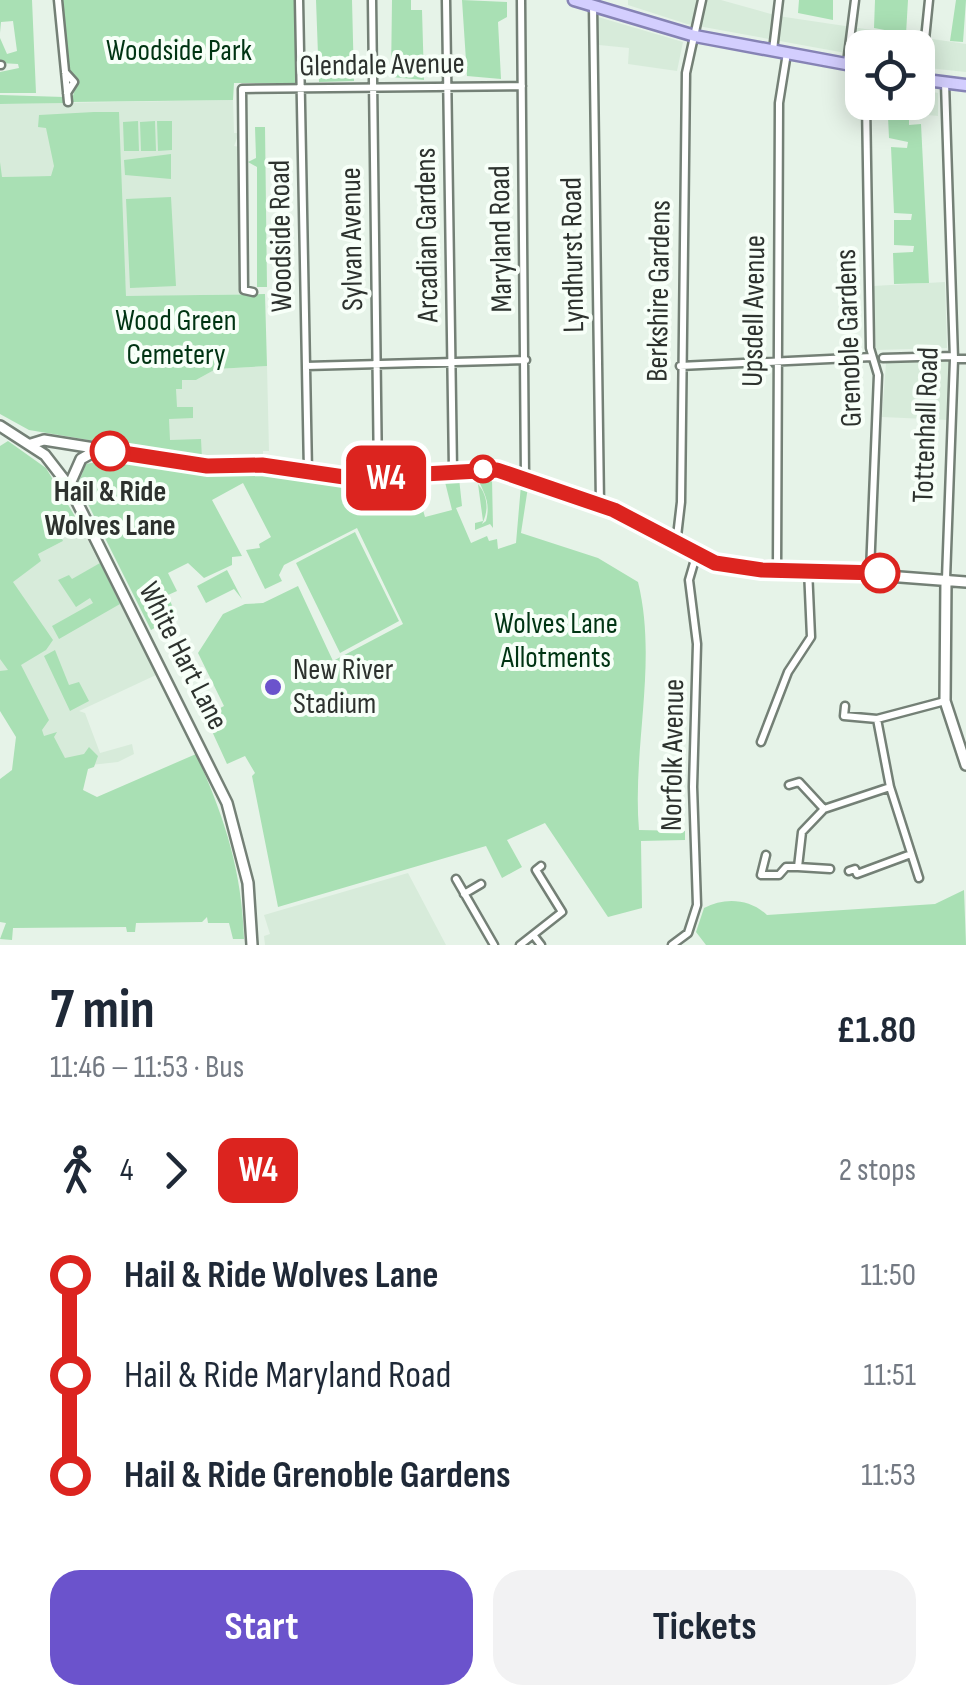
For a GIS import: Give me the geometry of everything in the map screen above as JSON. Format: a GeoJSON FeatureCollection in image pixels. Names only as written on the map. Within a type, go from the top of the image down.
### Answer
{"type":"FeatureCollection","features":[{"type":"Feature","properties":{"kind":"main road"},"geometry":{"type":"LineString","coordinates":[[574,0],[695,36],[845,64]]}},
{"type":"Feature","properties":{"kind":"main road"},"geometry":{"type":"LineString","coordinates":[[935,82],[966,85]]}},
{"type":"Feature","properties":{"kind":"street"},"geometry":{"type":"LineString","coordinates":[[58,0],[67,98]]}},
{"type":"Feature","properties":{"kind":"street","name":"Woodside Road"},"geometry":{"type":"LineString","coordinates":[[299,0],[308,472]]}},
{"type":"Feature","properties":{"kind":"street","name":"Sylvan Avenue"},"geometry":{"type":"LineString","coordinates":[[372,0],[378,478]]}},
{"type":"Feature","properties":{"kind":"street","name":"Arcadian Gardens"},"geometry":{"type":"LineString","coordinates":[[446,0],[454,470]]}},
{"type":"Feature","properties":{"kind":"street","name":"Maryland Road"},"geometry":{"type":"LineString","coordinates":[[521,0],[525,477]]}},
{"type":"Feature","properties":{"kind":"street"},"geometry":{"type":"LineString","coordinates":[[622,0],[622,15]]}},
{"type":"Feature","properties":{"kind":"street","name":"Berkshire Gardens"},"geometry":{"type":"LineString","coordinates":[[676,546],[681,502],[686,73],[702,0]]}},
{"type":"Feature","properties":{"kind":"street"},"geometry":{"type":"LineString","coordinates":[[773,50],[778,0]]}},
{"type":"Feature","properties":{"kind":"street"},"geometry":{"type":"LineString","coordinates":[[851,30],[855,0]]}},
{"type":"Feature","properties":{"kind":"street"},"geometry":{"type":"LineString","coordinates":[[925,30],[929,0]]}},
{"type":"Feature","properties":{"kind":"street","name":"Lyndhurst Road"},"geometry":{"type":"LineString","coordinates":[[593,6],[600,504]]}},
{"type":"Feature","properties":{"kind":"street","name":"Upsdell Avenue"},"geometry":{"type":"LineString","coordinates":[[777,570],[779,103],[787,53]]}},
{"type":"Feature","properties":{"kind":"street","name":"Tottenhall Road"},"geometry":{"type":"LineString","coordinates":[[945,84],[954,357],[945,701],[966,765]]}},
{"type":"Feature","properties":{"kind":"street","name":"Glendale Avenue"},"geometry":{"type":"LineString","coordinates":[[253,292],[244,290],[242,89],[522,86]]}},
{"type":"Feature","properties":{"kind":"street","name":"Grenoble Gardens"},"geometry":{"type":"LineString","coordinates":[[866,120],[872,358],[878,374],[870,572]]}},
{"type":"Feature","properties":{"kind":"street"},"geometry":{"type":"LineString","coordinates":[[680,366],[872,358]]}},
{"type":"Feature","properties":{"kind":"street"},"geometry":{"type":"LineString","coordinates":[[883,358],[966,359]]}},
{"type":"Feature","properties":{"kind":"street"},"geometry":{"type":"LineString","coordinates":[[306,366],[526,360]]}},
{"type":"Feature","properties":{"kind":"street","name":"White Hart Lane"},"geometry":{"type":"LineString","coordinates":[[0,426],[56,466],[69,486],[226,804],[248,883],[252,945]]}},
{"type":"Feature","properties":{"kind":"street"},"geometry":{"type":"LineString","coordinates":[[30,444],[39,439],[214,467],[262,465],[378,478],[488,469],[525,477],[600,504],[696,556],[737,568],[808,568],[966,582]]}},
{"type":"Feature","properties":{"kind":"street"},"geometry":{"type":"LineString","coordinates":[[69,486],[80,459],[100,450]]}},
{"type":"Feature","properties":{"kind":"street","name":"Norfolk Avenue"},"geometry":{"type":"LineString","coordinates":[[672,945],[688,933],[697,905],[693,787],[697,633],[690,580],[696,556]]}},
{"type":"Feature","properties":{"kind":"street"},"geometry":{"type":"LineString","coordinates":[[762,742],[788,672],[812,634],[808,568]]}},
{"type":"Feature","properties":{"kind":"street"},"geometry":{"type":"LineString","coordinates":[[844,706],[844,716],[877,719],[945,701]]}},
{"type":"Feature","properties":{"kind":"street"},"geometry":{"type":"LineString","coordinates":[[877,719],[890,788],[919,878]]}},
{"type":"Feature","properties":{"kind":"street"},"geometry":{"type":"LineString","coordinates":[[789,784],[799,782],[824,809]]}},
{"type":"Feature","properties":{"kind":"street"},"geometry":{"type":"LineString","coordinates":[[798,867],[802,832],[824,809],[835,802],[884,793],[890,788]]}},
{"type":"Feature","properties":{"kind":"street"},"geometry":{"type":"LineString","coordinates":[[849,871],[854,869],[857,874],[911,854]]}},
{"type":"Feature","properties":{"kind":"street"},"geometry":{"type":"LineString","coordinates":[[766,855],[761,875],[779,876],[786,866],[830,869]]}},
{"type":"Feature","properties":{"kind":"street"},"geometry":{"type":"LineString","coordinates":[[520,945],[562,912],[536,870],[541,866]]}},
{"type":"Feature","properties":{"kind":"street"},"geometry":{"type":"LineString","coordinates":[[456,879],[494,945]]}},
{"type":"Feature","properties":{"kind":"street"},"geometry":{"type":"LineString","coordinates":[[464,894],[480,884]]}},
{"type":"Feature","properties":{"kind":"street"},"geometry":{"type":"LineString","coordinates":[[534,936],[540,945]]}},
{"type":"Feature","properties":{"kind":"shaded area"},"geometry":{"type":"Polygon","coordinates":[[[628,0],[721,0],[778,16],[872,30],[845,30],[845,53],[687,24],[628,5],[628,0]]]}},
{"type":"Feature","properties":{"kind":"shaded area"},"geometry":{"type":"Polygon","coordinates":[[[598,17],[683,42],[677,71],[628,64],[629,48],[599,45],[598,17]]]}},
{"type":"Feature","properties":{"kind":"shaded area"},"geometry":{"type":"Polygon","coordinates":[[[935,39],[966,44],[966,72],[935,69],[935,39]]]}},
{"type":"Feature","properties":{"kind":"shaded area"},"geometry":{"type":"Polygon","coordinates":[[[935,92],[938,93],[938,116],[935,116],[935,92]]]}},
{"type":"Feature","properties":{"kind":"shaded area"},"geometry":{"type":"Polygon","coordinates":[[[233,100],[234,133],[239,133],[234,146],[240,147],[239,294],[126,297],[120,175],[0,177],[0,104],[233,100]]]}},
{"type":"Feature","properties":{"kind":"shaded area"},"geometry":{"type":"Polygon","coordinates":[[[945,282],[947,348],[876,350],[873,286],[945,282]]]}},
{"type":"Feature","properties":{"kind":"shaded area"},"geometry":{"type":"Polygon","coordinates":[[[950,360],[948,420],[882,417],[886,363],[950,360]]]}},
{"type":"Feature","properties":{"kind":"shaded area"},"geometry":{"type":"Polygon","coordinates":[[[267,366],[269,451],[263,451],[263,458],[199,459],[157,451],[163,380],[196,380],[216,369],[267,366]]]}},
{"type":"Feature","properties":{"kind":"shaded area"},"geometry":{"type":"Polygon","coordinates":[[[79,523],[156,675],[79,711],[85,713],[100,753],[132,744],[134,754],[118,762],[37,771],[27,716],[0,671],[0,590],[41,561],[38,554],[63,541],[60,533],[79,523]]]}},
{"type":"Feature","properties":{"kind":"shaded area"},"geometry":{"type":"Polygon","coordinates":[[[408,873],[446,945],[265,945],[264,936],[270,934],[264,915],[408,873]]]}},
{"type":"Feature","properties":{"kind":"green space"},"geometry":{"type":"Polygon","coordinates":[[[0,0],[32,0],[36,93],[0,93],[0,72],[19,68],[18,64],[0,63],[0,38],[7,54],[17,51],[13,21],[1,22],[0,33],[0,0]]]}},
{"type":"Feature","properties":{"kind":"green space","name":"Woodside Park"},"geometry":{"type":"Polygon","coordinates":[[[61,0],[295,0],[296,83],[234,83],[233,100],[71,102],[77,83],[68,70],[61,0]]]}},
{"type":"Feature","properties":{"kind":"green space"},"geometry":{"type":"Polygon","coordinates":[[[316,0],[352,0],[354,81],[319,82],[316,0]]]}},
{"type":"Feature","properties":{"kind":"green space"},"geometry":{"type":"Polygon","coordinates":[[[392,0],[411,0],[411,10],[422,10],[424,80],[391,77],[392,0]]]}},
{"type":"Feature","properties":{"kind":"green space"},"geometry":{"type":"Polygon","coordinates":[[[462,0],[507,2],[507,17],[498,22],[501,79],[467,76],[462,0]]]}},
{"type":"Feature","properties":{"kind":"green space"},"geometry":{"type":"Polygon","coordinates":[[[799,0],[833,0],[833,20],[798,13],[799,0]]]}},
{"type":"Feature","properties":{"kind":"green space"},"geometry":{"type":"Polygon","coordinates":[[[875,0],[908,0],[906,30],[874,28],[875,0]]]}},
{"type":"Feature","properties":{"kind":"green space"},"geometry":{"type":"Polygon","coordinates":[[[956,0],[966,0],[963,42],[950,41],[956,0]]]}},
{"type":"Feature","properties":{"kind":"green space"},"geometry":{"type":"Polygon","coordinates":[[[0,95],[64,97],[65,103],[0,104],[0,95]]]}},
{"type":"Feature","properties":{"kind":"green space","name":"Wood Green Cemetery"},"geometry":{"type":"Polygon","coordinates":[[[119,112],[126,296],[265,294],[267,366],[216,369],[196,380],[182,380],[182,389],[176,389],[177,407],[193,407],[193,418],[169,419],[170,440],[201,439],[202,459],[29,430],[0,414],[0,162],[2,177],[51,176],[54,166],[46,128],[38,127],[39,115],[119,112]]]}},
{"type":"Feature","properties":{"kind":"green space"},"geometry":{"type":"Polygon","coordinates":[[[888,120],[921,124],[929,283],[894,284],[893,253],[913,252],[914,246],[894,245],[894,220],[911,220],[912,214],[894,213],[891,147],[907,148],[908,142],[889,138],[888,120]]]}},
{"type":"Feature","properties":{"kind":"green space"},"geometry":{"type":"Polygon","coordinates":[[[138,121],[139,151],[124,151],[123,122],[138,121]]]}},
{"type":"Feature","properties":{"kind":"green space"},"geometry":{"type":"Polygon","coordinates":[[[155,121],[156,151],[141,151],[140,122],[155,121]]]}},
{"type":"Feature","properties":{"kind":"green space"},"geometry":{"type":"Polygon","coordinates":[[[157,121],[172,121],[172,150],[158,151],[157,121]]]}},
{"type":"Feature","properties":{"kind":"green space"},"geometry":{"type":"Polygon","coordinates":[[[255,127],[265,127],[267,287],[257,287],[257,167],[248,162],[256,158],[255,127]]]}},
{"type":"Feature","properties":{"kind":"green space"},"geometry":{"type":"Polygon","coordinates":[[[171,154],[171,179],[125,175],[124,160],[171,154]]]}},
{"type":"Feature","properties":{"kind":"green space"},"geometry":{"type":"Polygon","coordinates":[[[171,197],[176,286],[130,288],[126,199],[171,197]]]}},
{"type":"Feature","properties":{"kind":"green space"},"geometry":{"type":"Polygon","coordinates":[[[8,441],[46,468],[79,523],[60,533],[63,541],[38,554],[41,561],[13,582],[53,640],[46,650],[21,665],[49,720],[42,730],[44,736],[57,732],[54,737],[65,758],[84,754],[89,747],[98,756],[94,767],[88,769],[83,790],[97,797],[196,754],[230,844],[240,890],[244,939],[233,939],[229,923],[208,923],[207,917],[202,922],[136,923],[135,932],[127,932],[126,927],[13,928],[12,940],[0,939],[6,923],[0,922],[0,779],[12,770],[16,737],[0,711],[0,671],[8,670],[0,659],[0,446],[8,441]]]}},
{"type":"Feature","properties":{"kind":"green space","name":"Wolves Lane Allotments"},"geometry":{"type":"Polygon","coordinates":[[[112,459],[216,475],[254,473],[354,485],[415,482],[425,517],[452,510],[444,478],[459,478],[462,506],[456,508],[471,543],[487,536],[489,541],[497,539],[498,549],[516,543],[521,485],[528,487],[521,533],[598,558],[638,582],[646,643],[639,830],[685,831],[685,840],[641,841],[642,908],[608,917],[545,823],[507,840],[522,867],[502,878],[486,846],[278,907],[252,776],[255,773],[245,756],[227,764],[205,716],[224,706],[198,653],[223,614],[245,604],[263,603],[298,586],[333,661],[403,624],[357,528],[284,565],[279,575],[282,581],[265,589],[246,550],[260,548],[259,544],[271,537],[243,483],[212,500],[242,556],[232,557],[232,565],[204,578],[188,563],[168,573],[177,591],[168,595],[176,616],[151,630],[78,484],[86,464],[112,459]]]}},
{"type":"Feature","properties":{"kind":"green space"},"geometry":{"type":"Polygon","coordinates":[[[477,477],[492,478],[493,528],[490,524],[475,530],[475,523],[483,521],[478,484],[484,492],[477,477]]]}},
{"type":"Feature","properties":{"kind":"green space"},"geometry":{"type":"Polygon","coordinates":[[[355,532],[399,621],[340,653],[296,563],[355,532]]]}},
{"type":"Feature","properties":{"kind":"green space"},"geometry":{"type":"Polygon","coordinates":[[[100,563],[120,604],[59,639],[52,626],[93,603],[90,598],[76,607],[58,580],[69,575],[72,579],[100,563]]]}},
{"type":"Feature","properties":{"kind":"green space"},"geometry":{"type":"Polygon","coordinates":[[[227,570],[242,599],[234,589],[206,603],[197,586],[227,570]]]}},
{"type":"Feature","properties":{"kind":"green space"},"geometry":{"type":"Polygon","coordinates":[[[55,650],[69,685],[79,682],[89,701],[70,711],[44,656],[55,650]]]}},
{"type":"Feature","properties":{"kind":"green space"},"geometry":{"type":"Polygon","coordinates":[[[964,890],[966,945],[706,945],[696,932],[704,908],[720,902],[745,903],[767,915],[935,904],[964,890]]]}},
{"type":"Feature","properties":{"kind":"bus line","name":"W4"},"geometry":{"type":"LineString","coordinates":[[110,451],[207,466],[262,465],[351,478],[497,470],[614,510],[676,546],[715,563],[762,570],[808,568],[880,573]]}},
{"type":"Feature","properties":{"kind":"place","name":"Hail & Ride Wolves Lane"},"geometry":{"type":"Point","coordinates":[110,451]}},
{"type":"Feature","properties":{"kind":"place","name":"New River Stadium"},"geometry":{"type":"Point","coordinates":[273,687]}}]}
